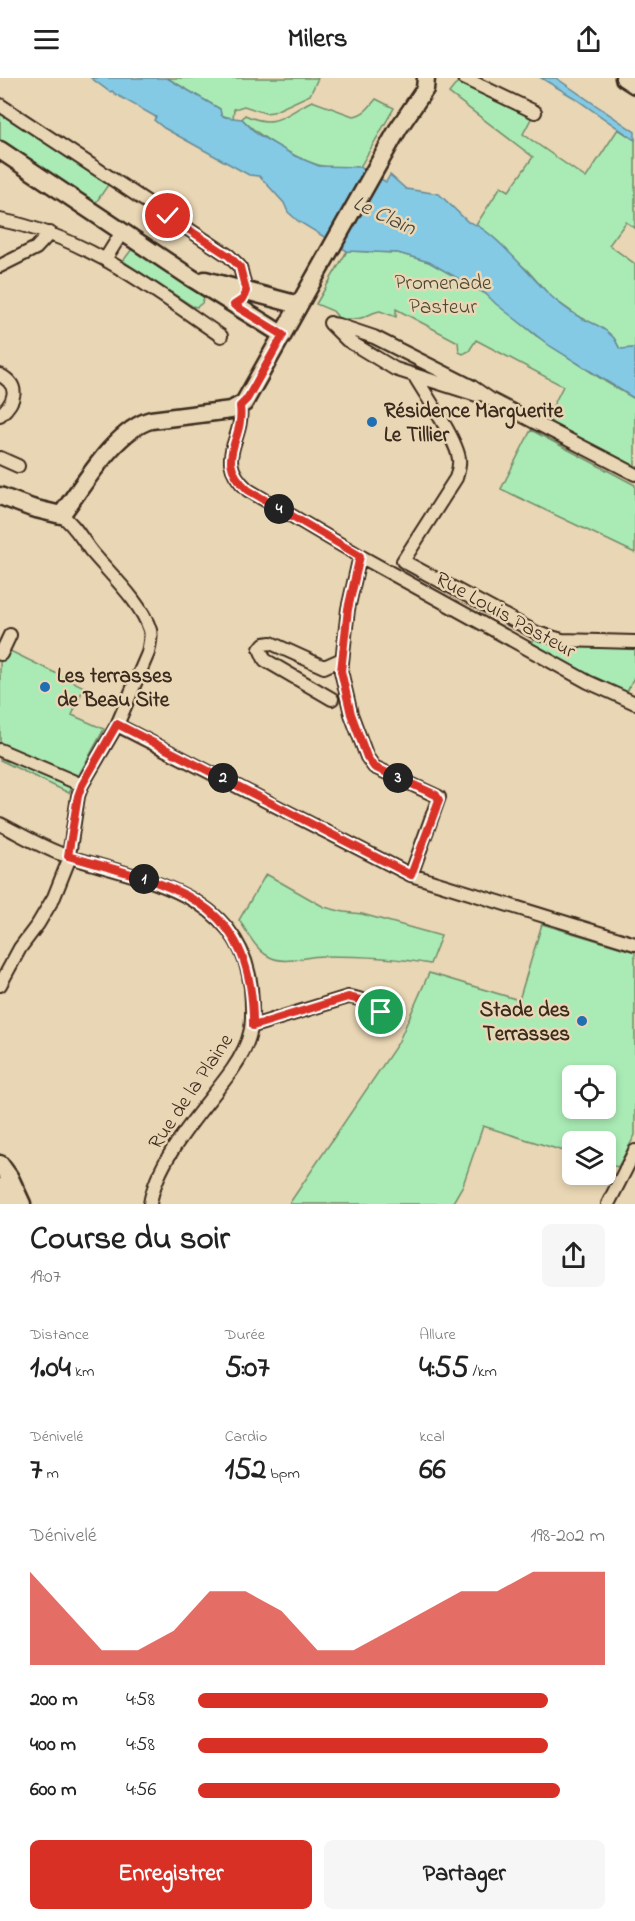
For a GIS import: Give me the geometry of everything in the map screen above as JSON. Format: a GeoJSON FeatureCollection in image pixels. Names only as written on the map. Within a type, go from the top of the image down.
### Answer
{"type":"FeatureCollection","features":[{"type":"Feature","properties":{"kind":"street"},"geometry":{"type":"LineString","coordinates":[[465,78],[535,112]]}},
{"type":"Feature","properties":{"kind":"street"},"geometry":{"type":"LineString","coordinates":[[624,78],[635,85]]}},
{"type":"Feature","properties":{"kind":"street"},"geometry":{"type":"LineString","coordinates":[[62,515],[113,445],[140,423],[231,410],[240,406],[247,399],[398,129],[431,82]]}},
{"type":"Feature","properties":{"kind":"street"},"geometry":{"type":"LineString","coordinates":[[0,105],[229,256],[240,267],[246,291],[243,299],[234,305]]}},
{"type":"Feature","properties":{"kind":"street"},"geometry":{"type":"LineString","coordinates":[[0,150],[190,277],[283,335]]}},
{"type":"Feature","properties":{"kind":"street"},"geometry":{"type":"LineString","coordinates":[[0,220],[18,223],[50,234],[106,258],[221,336]]}},
{"type":"Feature","properties":{"kind":"street"},"geometry":{"type":"LineString","coordinates":[[106,258],[122,232]]}},
{"type":"Feature","properties":{"kind":"street"},"geometry":{"type":"LineString","coordinates":[[0,266],[36,248],[50,234]]}},
{"type":"Feature","properties":{"kind":"street"},"geometry":{"type":"LineString","coordinates":[[190,277],[299,305]]}},
{"type":"Feature","properties":{"kind":"street"},"geometry":{"type":"LineString","coordinates":[[490,399],[395,369],[346,340],[329,323],[374,337],[635,474]]}},
{"type":"Feature","properties":{"kind":"street"},"geometry":{"type":"LineString","coordinates":[[0,375],[11,382],[14,392],[11,403],[0,415]]}},
{"type":"Feature","properties":{"kind":"street"},"geometry":{"type":"LineString","coordinates":[[414,375],[454,443],[459,468],[456,478],[403,561],[537,633],[562,640],[635,642]]}},
{"type":"Feature","properties":{"kind":"street","name":"Rue Louis Pasteur"},"geometry":{"type":"LineString","coordinates":[[240,406],[242,417],[230,458],[231,466],[240,483],[248,490],[360,556],[588,682],[635,704]]}},
{"type":"Feature","properties":{"kind":"street"},"geometry":{"type":"LineString","coordinates":[[0,458],[18,466]]}},
{"type":"Feature","properties":{"kind":"street"},"geometry":{"type":"LineString","coordinates":[[0,496],[32,508],[62,515],[73,525],[133,601],[151,634],[148,653],[117,724],[82,785],[68,856],[54,897],[20,948],[0,985]]}},
{"type":"Feature","properties":{"kind":"street"},"geometry":{"type":"LineString","coordinates":[[360,556],[348,609],[341,665],[351,714],[367,757],[374,767],[439,797],[411,875]]}},
{"type":"Feature","properties":{"kind":"street"},"geometry":{"type":"LineString","coordinates":[[1,654],[10,635]]}},
{"type":"Feature","properties":{"kind":"street"},"geometry":{"type":"LineString","coordinates":[[333,699],[265,660],[260,649],[264,644],[271,643],[324,667],[341,665]]}},
{"type":"Feature","properties":{"kind":"street"},"geometry":{"type":"LineString","coordinates":[[117,724],[411,875],[635,944]]}},
{"type":"Feature","properties":{"kind":"street"},"geometry":{"type":"LineString","coordinates":[[0,750],[82,785]]}},
{"type":"Feature","properties":{"kind":"street","name":"Rue de la Plaine"},"geometry":{"type":"LineString","coordinates":[[0,824],[68,856],[178,891],[208,908],[223,923],[236,940],[244,958],[250,978],[253,1026],[249,1040],[234,1067],[172,1152],[160,1172],[150,1204]]}},
{"type":"Feature","properties":{"kind":"street"},"geometry":{"type":"LineString","coordinates":[[253,1026],[348,997],[377,1008],[389,1023]]}},
{"type":"Feature","properties":{"kind":"street"},"geometry":{"type":"LineString","coordinates":[[608,1204],[635,1152]]}},
{"type":"Feature","properties":{"kind":"street"},"geometry":{"type":"LineString","coordinates":[[0,1164],[10,1178],[22,1204]]}},
{"type":"Feature","properties":{"kind":"street"},"geometry":{"type":"LineString","coordinates":[[0,1187],[8,1204]]}},
{"type":"Feature","properties":{"kind":"green space"},"geometry":{"type":"Polygon","coordinates":[[[167,78],[318,78],[310,95],[273,112],[265,113],[244,106],[234,109],[233,119],[221,115],[220,109],[167,78]]]}},
{"type":"Feature","properties":{"kind":"green space"},"geometry":{"type":"Polygon","coordinates":[[[460,79],[533,115],[523,134],[586,178],[618,129],[635,140],[635,228],[626,222],[609,245],[635,264],[635,348],[620,349],[614,338],[600,327],[578,316],[551,297],[527,270],[476,225],[501,186],[509,191],[533,157],[449,93],[460,79]]]}},
{"type":"Feature","properties":{"kind":"green space"},"geometry":{"type":"Polygon","coordinates":[[[376,99],[394,108],[360,167],[328,167],[308,162],[268,140],[242,119],[245,115],[273,121],[312,101],[353,116],[369,108],[376,99]]]}},
{"type":"Feature","properties":{"kind":"green space"},"geometry":{"type":"Polygon","coordinates":[[[0,109],[110,182],[95,204],[0,141],[0,109]]]}},
{"type":"Feature","properties":{"kind":"green space"},"geometry":{"type":"Polygon","coordinates":[[[132,249],[203,295],[202,303],[197,307],[192,306],[123,261],[132,249]]]}},
{"type":"Feature","properties":{"kind":"green space","name":"Promenade Pasteur"},"geometry":{"type":"Polygon","coordinates":[[[347,251],[398,253],[429,262],[486,294],[535,335],[635,399],[635,466],[554,424],[547,418],[563,386],[476,340],[469,351],[463,354],[459,352],[458,342],[396,309],[396,317],[380,311],[359,318],[336,319],[337,316],[333,311],[316,304],[347,251]]]}},
{"type":"Feature","properties":{"kind":"green space"},"geometry":{"type":"Polygon","coordinates":[[[531,430],[635,485],[635,553],[501,489],[531,430]]]}},
{"type":"Feature","properties":{"kind":"green space"},"geometry":{"type":"Polygon","coordinates":[[[537,633],[635,642],[635,675],[626,694],[592,678],[532,643],[537,633]]]}},
{"type":"Feature","properties":{"kind":"green space"},"geometry":{"type":"Polygon","coordinates":[[[0,646],[84,687],[72,715],[104,729],[69,793],[0,760],[0,646]]]}},
{"type":"Feature","properties":{"kind":"green space"},"geometry":{"type":"Polygon","coordinates":[[[266,874],[324,907],[362,914],[441,936],[430,964],[363,957],[316,956],[281,960],[268,956],[255,944],[239,920],[266,874]]]}},
{"type":"Feature","properties":{"kind":"green space"},"geometry":{"type":"Polygon","coordinates":[[[542,924],[635,952],[635,1135],[618,1167],[616,1166],[616,1131],[562,1131],[562,1151],[483,1126],[463,1185],[452,1204],[289,1204],[398,1043],[429,973],[519,1000],[542,924]]]}},
{"type":"Feature","properties":{"kind":"water","name":"Le Clain"},"geometry":{"type":"Polygon","coordinates":[[[91,78],[167,78],[220,109],[221,115],[242,119],[257,134],[295,156],[319,166],[360,167],[386,182],[390,175],[406,189],[439,194],[468,222],[488,233],[499,243],[561,305],[606,331],[614,338],[620,349],[635,348],[635,399],[550,346],[486,294],[429,262],[398,253],[347,251],[298,221],[259,176],[249,175],[164,128],[154,120],[156,117],[112,91],[110,92],[91,78]]]}},
{"type":"Feature","properties":{"kind":"water"},"geometry":{"type":"Polygon","coordinates":[[[541,78],[556,78],[635,132],[635,140],[573,97],[541,78]]]}},
{"type":"Feature","properties":{"kind":"place","name":"Résidence Marguerite Le Tillier"},"geometry":{"type":"Point","coordinates":[372,422]}},
{"type":"Feature","properties":{"kind":"place","name":"Les terrasses de Beau Site"},"geometry":{"type":"Point","coordinates":[45,687]}},
{"type":"Feature","properties":{"kind":"place","name":"Stade des Terrasses"},"geometry":{"type":"Point","coordinates":[582,1021]}},
{"type":"Feature","properties":{"kind":"route"},"geometry":{"type":"LineString","coordinates":[[168,216],[229,256],[240,267],[246,291],[243,299],[234,305],[283,335],[247,399],[240,406],[242,417],[230,458],[234,476],[248,490],[360,556],[348,609],[341,671],[351,714],[367,757],[374,767],[436,795],[439,800],[411,875],[117,724],[82,785],[68,856],[178,891],[208,908],[236,940],[244,958],[250,978],[253,1026],[348,997],[364,1001],[381,1012]]}}]}
